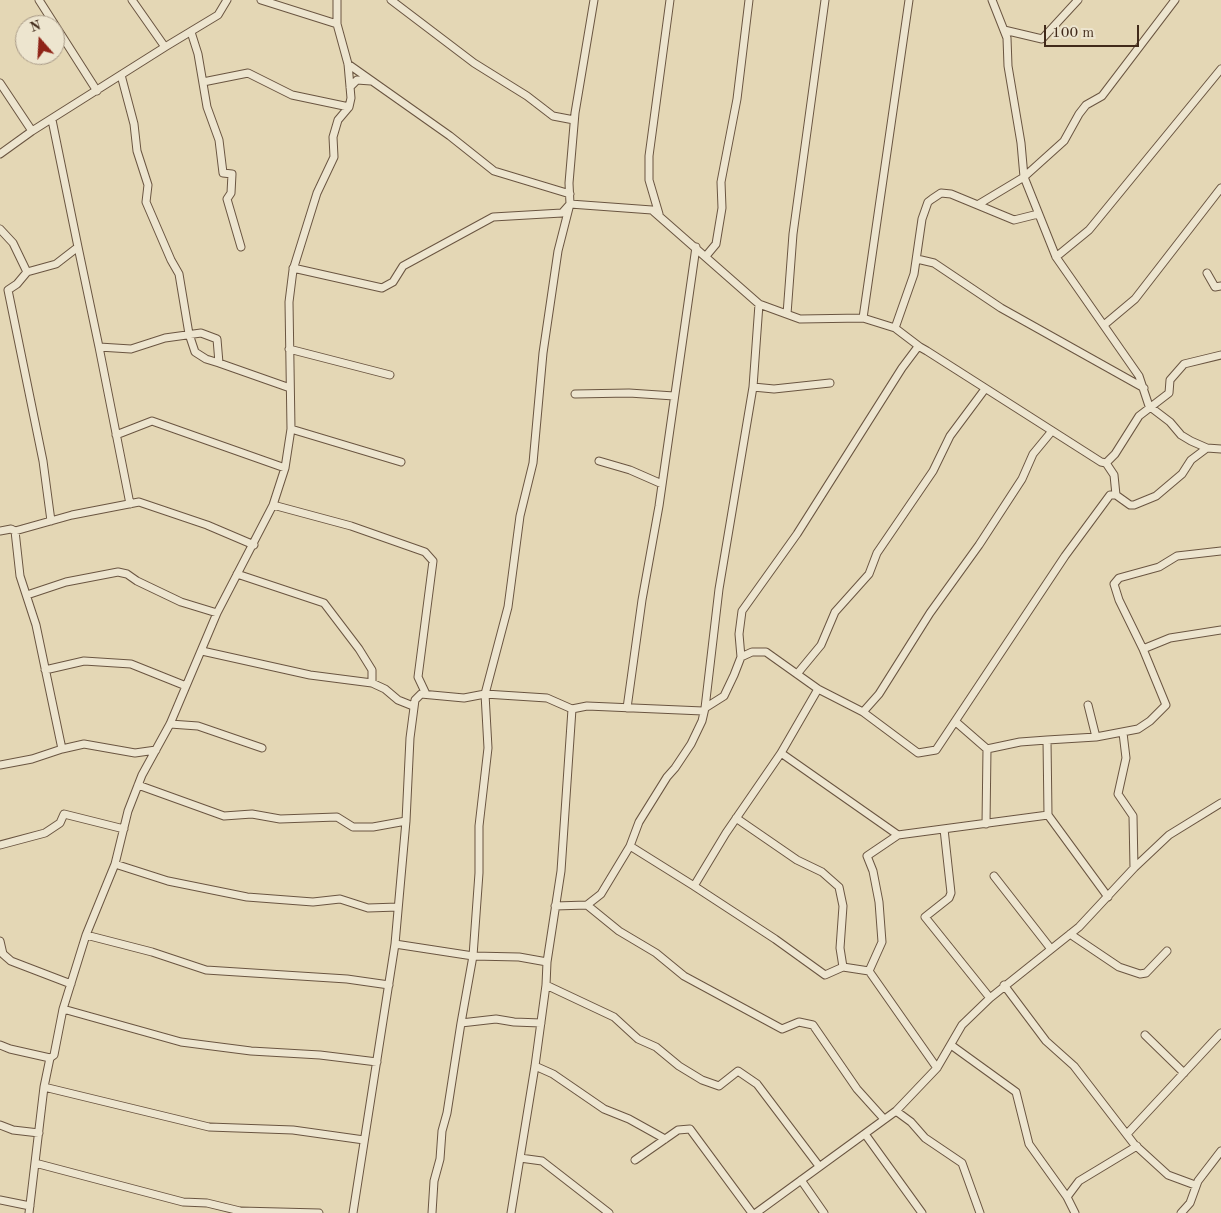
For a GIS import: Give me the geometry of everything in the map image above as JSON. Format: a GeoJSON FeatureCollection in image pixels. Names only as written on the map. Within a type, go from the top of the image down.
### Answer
{"type":"FeatureCollection","features":[{"type":"Feature","properties":{"kind":"street"},"geometry":{"type":"LineString","coordinates":[[39,0],[96,91]]}},
{"type":"Feature","properties":{"kind":"street"},"geometry":{"type":"LineString","coordinates":[[132,0],[165,47]]}},
{"type":"Feature","properties":{"kind":"street"},"geometry":{"type":"LineString","coordinates":[[0,154],[32,130],[52,120],[121,74],[218,16],[227,0]]}},
{"type":"Feature","properties":{"kind":"street"},"geometry":{"type":"LineString","coordinates":[[261,0],[337,24]]}},
{"type":"Feature","properties":{"kind":"street"},"geometry":{"type":"LineString","coordinates":[[336,0],[337,24],[348,64],[351,98]]}},
{"type":"Feature","properties":{"kind":"street"},"geometry":{"type":"LineString","coordinates":[[391,0],[474,63],[527,96],[553,116],[574,120]]}},
{"type":"Feature","properties":{"kind":"street"},"geometry":{"type":"LineString","coordinates":[[432,1213],[434,1181],[440,1159],[442,1131],[447,1113],[460,1023],[473,956],[479,873],[479,826],[488,748],[485,694],[508,607],[520,516],[533,463],[543,353],[558,251],[570,204],[574,120],[594,0]]}},
{"type":"Feature","properties":{"kind":"street"},"geometry":{"type":"LineString","coordinates":[[660,217],[649,180],[649,156],[670,0]]}},
{"type":"Feature","properties":{"kind":"street"},"geometry":{"type":"LineString","coordinates":[[706,256],[716,244],[722,208],[721,182],[737,99],[749,0]]}},
{"type":"Feature","properties":{"kind":"street"},"geometry":{"type":"LineString","coordinates":[[787,314],[794,234],[825,0]]}},
{"type":"Feature","properties":{"kind":"street"},"geometry":{"type":"LineString","coordinates":[[863,318],[909,0]]}},
{"type":"Feature","properties":{"kind":"street"},"geometry":{"type":"LineString","coordinates":[[992,0],[1007,38],[1008,66],[1024,177],[1056,257],[1139,376],[1150,406],[1170,422],[1180,435],[1208,448],[1221,449]]}},
{"type":"Feature","properties":{"kind":"street"},"geometry":{"type":"LineString","coordinates":[[1004,30],[1042,39],[1078,0]]}},
{"type":"Feature","properties":{"kind":"street"},"geometry":{"type":"LineString","coordinates":[[979,204],[1024,177],[1064,141],[1079,114],[1086,106],[1102,96],[1175,0]]}},
{"type":"Feature","properties":{"kind":"street"},"geometry":{"type":"LineString","coordinates":[[191,32],[207,107],[219,140],[223,173],[232,174],[231,194],[227,199],[241,247]]}},
{"type":"Feature","properties":{"kind":"street"},"geometry":{"type":"LineString","coordinates":[[348,64],[450,136],[494,171],[570,194]]}},
{"type":"Feature","properties":{"kind":"street"},"geometry":{"type":"LineString","coordinates":[[1056,257],[1089,230],[1221,69]]}},
{"type":"Feature","properties":{"kind":"street"},"geometry":{"type":"LineString","coordinates":[[203,82],[248,73],[292,95],[349,107]]}},
{"type":"Feature","properties":{"kind":"street"},"geometry":{"type":"LineString","coordinates":[[121,74],[134,124],[137,151],[148,185],[146,202],[179,274],[188,334],[195,352],[206,359],[290,388]]}},
{"type":"Feature","properties":{"kind":"street"},"geometry":{"type":"LineString","coordinates":[[0,1200],[30,1209],[44,1087],[50,1058],[54,1055],[63,1009],[86,935],[115,864],[138,785],[170,724],[217,613],[274,505],[285,468],[291,429],[289,302],[293,268],[317,193],[334,157],[333,137],[338,120],[349,107],[351,98],[350,86],[357,80],[371,81]]}},
{"type":"Feature","properties":{"kind":"street"},"geometry":{"type":"LineString","coordinates":[[0,83],[32,130]]}},
{"type":"Feature","properties":{"kind":"street"},"geometry":{"type":"LineString","coordinates":[[52,120],[100,347],[130,504]]}},
{"type":"Feature","properties":{"kind":"street"},"geometry":{"type":"LineString","coordinates":[[1104,325],[1135,299],[1221,188]]}},
{"type":"Feature","properties":{"kind":"street"},"geometry":{"type":"LineString","coordinates":[[895,328],[914,274],[922,219],[928,202],[941,193],[979,204],[1014,220],[1038,214]]}},
{"type":"Feature","properties":{"kind":"street"},"geometry":{"type":"LineString","coordinates":[[570,204],[652,210],[759,304],[800,320],[863,318],[895,328],[920,347],[985,389],[1101,462],[1106,463],[1114,475],[1116,495]]}},
{"type":"Feature","properties":{"kind":"street"},"geometry":{"type":"LineString","coordinates":[[293,268],[382,288],[393,282],[403,266],[492,218],[562,213],[570,204]]}},
{"type":"Feature","properties":{"kind":"street"},"geometry":{"type":"LineString","coordinates":[[0,229],[13,243],[27,272]]}},
{"type":"Feature","properties":{"kind":"street"},"geometry":{"type":"LineString","coordinates":[[51,521],[43,461],[8,290],[17,284],[27,272],[56,264],[78,247]]}},
{"type":"Feature","properties":{"kind":"street"},"geometry":{"type":"LineString","coordinates":[[627,708],[696,247]]}},
{"type":"Feature","properties":{"kind":"street"},"geometry":{"type":"LineString","coordinates":[[917,259],[934,263],[1002,308],[1144,388]]}},
{"type":"Feature","properties":{"kind":"street"},"geometry":{"type":"LineString","coordinates":[[1207,273],[1215,287],[1221,286]]}},
{"type":"Feature","properties":{"kind":"street"},"geometry":{"type":"LineString","coordinates":[[587,906],[601,894],[630,846],[639,822],[667,777],[691,744],[702,722],[721,581],[754,387],[759,304]]}},
{"type":"Feature","properties":{"kind":"street"},"geometry":{"type":"LineString","coordinates":[[100,347],[130,349],[165,338],[201,333],[217,339],[219,363]]}},
{"type":"Feature","properties":{"kind":"street"},"geometry":{"type":"LineString","coordinates":[[353,1213],[395,944],[406,821],[413,706],[418,696],[426,694],[464,698],[485,694],[547,698],[572,709],[587,706],[704,710],[724,696],[741,657],[739,634],[742,611],[797,534],[902,368],[913,352],[920,347]]}},
{"type":"Feature","properties":{"kind":"street"},"geometry":{"type":"LineString","coordinates":[[289,349],[390,375]]}},
{"type":"Feature","properties":{"kind":"street"},"geometry":{"type":"LineString","coordinates":[[1106,463],[1115,454],[1138,416],[1169,393],[1170,380],[1184,364],[1221,355]]}},
{"type":"Feature","properties":{"kind":"street"},"geometry":{"type":"LineString","coordinates":[[754,387],[774,389],[830,383]]}},
{"type":"Feature","properties":{"kind":"street"},"geometry":{"type":"LineString","coordinates":[[797,674],[821,644],[834,612],[868,574],[877,553],[933,471],[950,436],[985,389]]}},
{"type":"Feature","properties":{"kind":"street"},"geometry":{"type":"LineString","coordinates":[[575,394],[629,393],[674,396]]}},
{"type":"Feature","properties":{"kind":"street"},"geometry":{"type":"LineString","coordinates":[[116,435],[152,421],[285,468]]}},
{"type":"Feature","properties":{"kind":"street"},"geometry":{"type":"LineString","coordinates":[[291,429],[401,462]]}},
{"type":"Feature","properties":{"kind":"street"},"geometry":{"type":"LineString","coordinates":[[863,712],[884,686],[930,613],[1011,495],[1033,454],[1052,430]]}},
{"type":"Feature","properties":{"kind":"street"},"geometry":{"type":"LineString","coordinates":[[741,657],[752,652],[766,652],[818,689],[863,712],[918,752],[924,753],[936,750],[1086,525],[1110,495],[1116,495],[1130,505],[1156,496],[1182,474],[1191,460],[1208,448]]}},
{"type":"Feature","properties":{"kind":"street"},"geometry":{"type":"LineString","coordinates":[[599,462],[630,470],[662,484]]}},
{"type":"Feature","properties":{"kind":"street"},"geometry":{"type":"LineString","coordinates":[[0,531],[11,529],[15,531],[51,521],[139,502],[199,522],[254,545]]}},
{"type":"Feature","properties":{"kind":"street"},"geometry":{"type":"LineString","coordinates":[[274,505],[351,526],[425,552],[433,561],[418,677],[426,694]]}},
{"type":"Feature","properties":{"kind":"street"},"geometry":{"type":"LineString","coordinates":[[15,531],[20,576],[36,624],[61,736],[62,749]]}},
{"type":"Feature","properties":{"kind":"street"},"geometry":{"type":"LineString","coordinates":[[986,749],[1020,742],[1096,737],[1123,733],[1138,728],[1150,720],[1166,705],[1119,600],[1114,584],[1119,578],[1159,567],[1177,556],[1221,551]]}},
{"type":"Feature","properties":{"kind":"street"},"geometry":{"type":"LineString","coordinates":[[27,596],[66,582],[118,572],[128,574],[137,581],[180,602],[217,613]]}},
{"type":"Feature","properties":{"kind":"street"},"geometry":{"type":"LineString","coordinates":[[237,574],[324,602],[368,663],[372,670],[372,683]]}},
{"type":"Feature","properties":{"kind":"street"},"geometry":{"type":"LineString","coordinates":[[1143,650],[1170,638],[1221,630]]}},
{"type":"Feature","properties":{"kind":"street"},"geometry":{"type":"LineString","coordinates":[[202,652],[310,674],[372,683],[385,689],[398,700],[413,706]]}},
{"type":"Feature","properties":{"kind":"street"},"geometry":{"type":"LineString","coordinates":[[45,670],[84,661],[131,664],[186,686]]}},
{"type":"Feature","properties":{"kind":"street"},"geometry":{"type":"LineString","coordinates":[[694,886],[736,818],[781,752],[818,689]]}},
{"type":"Feature","properties":{"kind":"street"},"geometry":{"type":"LineString","coordinates":[[1088,705],[1096,737]]}},
{"type":"Feature","properties":{"kind":"street"},"geometry":{"type":"LineString","coordinates":[[511,1213],[535,1066],[546,985],[546,962],[561,870],[572,709]]}},
{"type":"Feature","properties":{"kind":"street"},"geometry":{"type":"LineString","coordinates":[[956,722],[986,749],[986,824]]}},
{"type":"Feature","properties":{"kind":"street"},"geometry":{"type":"LineString","coordinates":[[170,724],[198,726],[262,748]]}},
{"type":"Feature","properties":{"kind":"street"},"geometry":{"type":"LineString","coordinates":[[1123,733],[1126,758],[1118,794],[1133,816],[1134,868]]}},
{"type":"Feature","properties":{"kind":"street"},"geometry":{"type":"LineString","coordinates":[[1047,740],[1048,814],[1108,896]]}},
{"type":"Feature","properties":{"kind":"street"},"geometry":{"type":"LineString","coordinates":[[0,764],[32,759],[84,744],[135,753],[156,750]]}},
{"type":"Feature","properties":{"kind":"street"},"geometry":{"type":"LineString","coordinates":[[781,752],[898,835]]}},
{"type":"Feature","properties":{"kind":"street"},"geometry":{"type":"LineString","coordinates":[[138,785],[224,816],[252,814],[280,819],[337,817],[353,827],[373,827],[406,821]]}},
{"type":"Feature","properties":{"kind":"street"},"geometry":{"type":"LineString","coordinates":[[756,1213],[896,1111],[937,1068],[962,1025],[990,998],[1070,934],[1134,868],[1172,833],[1221,803]]}},
{"type":"Feature","properties":{"kind":"street"},"geometry":{"type":"LineString","coordinates":[[0,845],[45,833],[60,823],[64,814],[124,829]]}},
{"type":"Feature","properties":{"kind":"street"},"geometry":{"type":"LineString","coordinates":[[869,971],[882,942],[879,902],[873,871],[867,856],[898,835],[1048,814]]}},
{"type":"Feature","properties":{"kind":"street"},"geometry":{"type":"LineString","coordinates":[[736,818],[797,860],[822,872],[839,887],[843,906],[840,929],[843,967]]}},
{"type":"Feature","properties":{"kind":"street"},"geometry":{"type":"LineString","coordinates":[[944,829],[951,893],[949,898],[925,917],[990,998]]}},
{"type":"Feature","properties":{"kind":"street"},"geometry":{"type":"LineString","coordinates":[[630,846],[775,939],[825,975],[843,967],[869,971],[937,1068]]}},
{"type":"Feature","properties":{"kind":"street"},"geometry":{"type":"LineString","coordinates":[[115,864],[168,881],[247,897],[313,902],[340,900],[368,908],[398,907]]}},
{"type":"Feature","properties":{"kind":"street"},"geometry":{"type":"LineString","coordinates":[[994,876],[1051,949]]}},
{"type":"Feature","properties":{"kind":"street"},"geometry":{"type":"LineString","coordinates":[[555,906],[587,906],[619,931],[656,952],[684,976],[782,1029],[799,1022],[812,1025],[857,1089],[884,1119]]}},
{"type":"Feature","properties":{"kind":"street"},"geometry":{"type":"LineString","coordinates":[[1070,934],[1120,967],[1140,974],[1146,973],[1167,951]]}},
{"type":"Feature","properties":{"kind":"street"},"geometry":{"type":"LineString","coordinates":[[86,935],[152,952],[206,970],[347,979],[389,985]]}},
{"type":"Feature","properties":{"kind":"street"},"geometry":{"type":"LineString","coordinates":[[0,941],[4,954],[11,961],[71,984]]}},
{"type":"Feature","properties":{"kind":"street"},"geometry":{"type":"LineString","coordinates":[[395,944],[473,956],[519,957],[546,962]]}},
{"type":"Feature","properties":{"kind":"street"},"geometry":{"type":"LineString","coordinates":[[546,985],[614,1017],[638,1039],[656,1047],[679,1066],[702,1080],[719,1086],[738,1071],[757,1084],[819,1166]]}},
{"type":"Feature","properties":{"kind":"street"},"geometry":{"type":"LineString","coordinates":[[1004,985],[1046,1042],[1074,1066],[1137,1146],[1168,1175],[1195,1185]]}},
{"type":"Feature","properties":{"kind":"street"},"geometry":{"type":"LineString","coordinates":[[63,1009],[181,1042],[251,1051],[320,1055],[377,1062]]}},
{"type":"Feature","properties":{"kind":"street"},"geometry":{"type":"LineString","coordinates":[[460,1023],[496,1019],[541,1023]]}},
{"type":"Feature","properties":{"kind":"street"},"geometry":{"type":"LineString","coordinates":[[1127,1134],[1221,1033]]}},
{"type":"Feature","properties":{"kind":"street"},"geometry":{"type":"LineString","coordinates":[[1145,1035],[1184,1073]]}},
{"type":"Feature","properties":{"kind":"street"},"geometry":{"type":"LineString","coordinates":[[0,1045],[50,1058]]}},
{"type":"Feature","properties":{"kind":"street"},"geometry":{"type":"LineString","coordinates":[[951,1045],[1016,1092],[1029,1144],[1067,1196],[1075,1213]]}},
{"type":"Feature","properties":{"kind":"street"},"geometry":{"type":"LineString","coordinates":[[535,1066],[554,1074],[604,1109],[628,1119],[665,1139]]}},
{"type":"Feature","properties":{"kind":"street"},"geometry":{"type":"LineString","coordinates":[[44,1087],[209,1127],[292,1130],[364,1140]]}},
{"type":"Feature","properties":{"kind":"street"},"geometry":{"type":"LineString","coordinates":[[896,1111],[911,1122],[925,1138],[962,1163],[980,1213]]}},
{"type":"Feature","properties":{"kind":"street"},"geometry":{"type":"LineString","coordinates":[[0,1125],[39,1133]]}},
{"type":"Feature","properties":{"kind":"street"},"geometry":{"type":"LineString","coordinates":[[635,1160],[678,1130],[690,1129],[752,1213]]}},
{"type":"Feature","properties":{"kind":"street"},"geometry":{"type":"LineString","coordinates":[[864,1134],[922,1213]]}},
{"type":"Feature","properties":{"kind":"street"},"geometry":{"type":"LineString","coordinates":[[1067,1196],[1079,1181],[1137,1146]]}},
{"type":"Feature","properties":{"kind":"street"},"geometry":{"type":"LineString","coordinates":[[1181,1213],[1190,1203],[1195,1185],[1221,1151]]}},
{"type":"Feature","properties":{"kind":"street"},"geometry":{"type":"LineString","coordinates":[[520,1158],[542,1161],[609,1213]]}},
{"type":"Feature","properties":{"kind":"street"},"geometry":{"type":"LineString","coordinates":[[35,1163],[183,1202],[207,1203],[240,1211],[319,1213]]}},
{"type":"Feature","properties":{"kind":"street"},"geometry":{"type":"LineString","coordinates":[[801,1180],[824,1213]]}}]}
